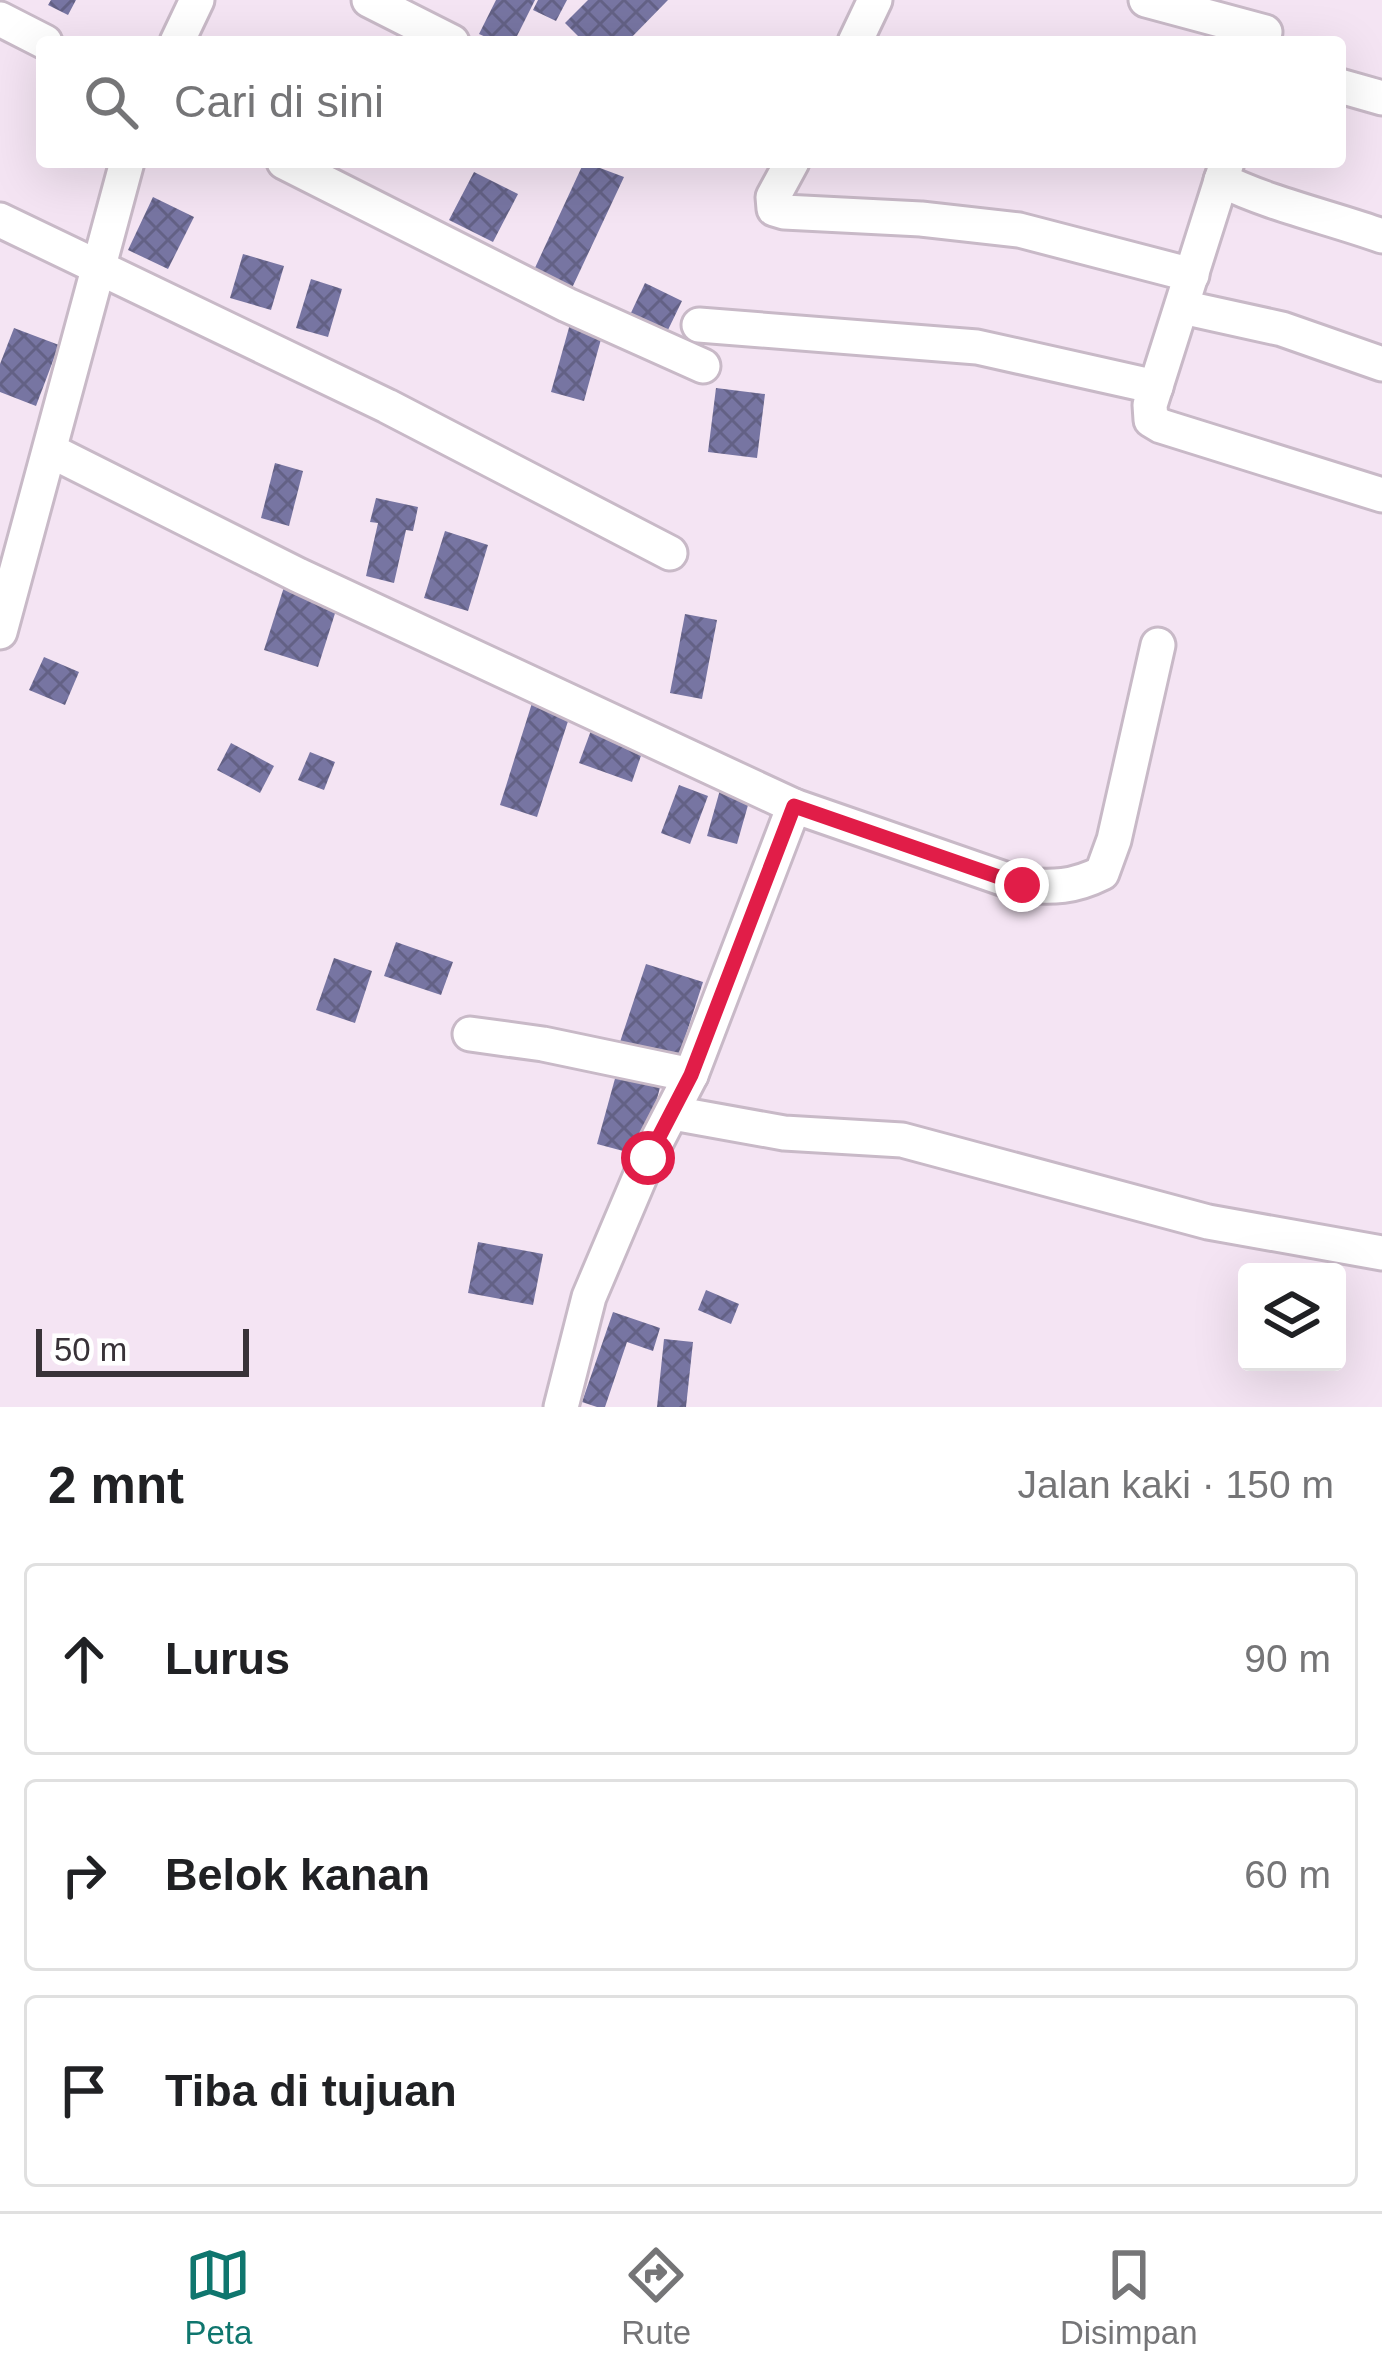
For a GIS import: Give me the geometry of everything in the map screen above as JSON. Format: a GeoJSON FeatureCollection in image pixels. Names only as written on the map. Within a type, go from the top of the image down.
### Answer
{"type":"FeatureCollection","features":[{"type":"Feature","properties":{"kind":"street"},"geometry":{"type":"LineString","coordinates":[[180,36],[197,0]]}},
{"type":"Feature","properties":{"kind":"street"},"geometry":{"type":"LineString","coordinates":[[369,0],[440,36]]}},
{"type":"Feature","properties":{"kind":"street"},"geometry":{"type":"LineString","coordinates":[[858,36],[875,0]]}},
{"type":"Feature","properties":{"kind":"street"},"geometry":{"type":"LineString","coordinates":[[1146,0],[1267,25]]}},
{"type":"Feature","properties":{"kind":"street"},"geometry":{"type":"LineString","coordinates":[[0,19],[36,37]]}},
{"type":"Feature","properties":{"kind":"street"},"geometry":{"type":"LineString","coordinates":[[1346,88],[1382,98]]}},
{"type":"Feature","properties":{"kind":"street"},"geometry":{"type":"LineString","coordinates":[[0,632],[125,168]]}},
{"type":"Feature","properties":{"kind":"street"},"geometry":{"type":"LineString","coordinates":[[296,168],[567,305],[703,366]]}},
{"type":"Feature","properties":{"kind":"street"},"geometry":{"type":"LineString","coordinates":[[789,168],[773,197],[774,208],[784,212],[1019,230],[1382,364]]}},
{"type":"Feature","properties":{"kind":"street"},"geometry":{"type":"LineString","coordinates":[[1382,236],[1247,193],[1224,171],[1150,405],[1150,420],[1160,426],[1382,495]]}},
{"type":"Feature","properties":{"kind":"street"},"geometry":{"type":"LineString","coordinates":[[0,220],[386,406],[670,553]]}},
{"type":"Feature","properties":{"kind":"street"},"geometry":{"type":"LineString","coordinates":[[699,325],[976,347],[1156,387]]}},
{"type":"Feature","properties":{"kind":"street"},"geometry":{"type":"LineString","coordinates":[[51,451],[298,574],[794,806],[1022,885],[1078,885],[1102,873],[1114,840],[1158,645]]}},
{"type":"Feature","properties":{"kind":"street"},"geometry":{"type":"LineString","coordinates":[[561,1407],[589,1297],[648,1158],[691,1075],[794,806]]}},
{"type":"Feature","properties":{"kind":"street"},"geometry":{"type":"LineString","coordinates":[[470,1034],[691,1075]]}},
{"type":"Feature","properties":{"kind":"street"},"geometry":{"type":"LineString","coordinates":[[673,1113],[784,1133],[902,1140],[1208,1222],[1382,1253]]}},
{"type":"Feature","properties":{"kind":"building"},"geometry":{"type":"Polygon","coordinates":[[[51,0],[76,0],[68,15],[48,5],[51,0]]]}},
{"type":"Feature","properties":{"kind":"building"},"geometry":{"type":"Polygon","coordinates":[[[496,0],[535,0],[517,36],[479,34],[496,0]]]}},
{"type":"Feature","properties":{"kind":"building"},"geometry":{"type":"Polygon","coordinates":[[[538,0],[567,0],[556,21],[533,10],[538,0]]]}},
{"type":"Feature","properties":{"kind":"building"},"geometry":{"type":"Polygon","coordinates":[[[588,0],[668,0],[633,36],[578,36],[565,23],[588,0]]]}},
{"type":"Feature","properties":{"kind":"building"},"geometry":{"type":"Polygon","coordinates":[[[581,168],[600,168],[624,177],[572,288],[534,270],[581,168]]]}},
{"type":"Feature","properties":{"kind":"building"},"geometry":{"type":"Polygon","coordinates":[[[474,172],[518,194],[493,242],[449,220],[474,172]]]}},
{"type":"Feature","properties":{"kind":"building"},"geometry":{"type":"Polygon","coordinates":[[[153,197],[194,217],[168,269],[128,250],[153,197]]]}},
{"type":"Feature","properties":{"kind":"building"},"geometry":{"type":"Polygon","coordinates":[[[243,254],[284,266],[271,310],[230,298],[243,254]]]}},
{"type":"Feature","properties":{"kind":"building"},"geometry":{"type":"Polygon","coordinates":[[[311,279],[342,289],[328,337],[296,328],[311,279]]]}},
{"type":"Feature","properties":{"kind":"building"},"geometry":{"type":"Polygon","coordinates":[[[645,283],[682,301],[666,334],[629,317],[645,283]]]}},
{"type":"Feature","properties":{"kind":"building"},"geometry":{"type":"Polygon","coordinates":[[[570,324],[603,332],[584,401],[551,392],[570,324]]]}},
{"type":"Feature","properties":{"kind":"building"},"geometry":{"type":"Polygon","coordinates":[[[14,328],[59,345],[36,406],[0,392],[0,364],[14,328]]]}},
{"type":"Feature","properties":{"kind":"building"},"geometry":{"type":"Polygon","coordinates":[[[716,388],[765,394],[757,458],[708,452],[716,388]]]}},
{"type":"Feature","properties":{"kind":"building"},"geometry":{"type":"Polygon","coordinates":[[[275,463],[303,471],[289,526],[261,518],[275,463]]]}},
{"type":"Feature","properties":{"kind":"building"},"geometry":{"type":"Polygon","coordinates":[[[376,498],[418,507],[413,531],[406,530],[394,583],[366,576],[378,523],[370,522],[376,498]]]}},
{"type":"Feature","properties":{"kind":"building"},"geometry":{"type":"Polygon","coordinates":[[[445,531],[488,545],[468,611],[424,598],[445,531]]]}},
{"type":"Feature","properties":{"kind":"building"},"geometry":{"type":"Polygon","coordinates":[[[284,587],[338,604],[318,667],[264,650],[284,587]]]}},
{"type":"Feature","properties":{"kind":"building"},"geometry":{"type":"Polygon","coordinates":[[[685,614],[717,620],[702,699],[670,693],[685,614]]]}},
{"type":"Feature","properties":{"kind":"building"},"geometry":{"type":"Polygon","coordinates":[[[44,657],[79,672],[65,705],[29,690],[44,657]]]}},
{"type":"Feature","properties":{"kind":"building"},"geometry":{"type":"Polygon","coordinates":[[[532,703],[570,715],[537,817],[500,805],[532,703]]]}},
{"type":"Feature","properties":{"kind":"building"},"geometry":{"type":"Polygon","coordinates":[[[593,725],[645,744],[632,782],[579,763],[593,725]]]}},
{"type":"Feature","properties":{"kind":"building"},"geometry":{"type":"Polygon","coordinates":[[[231,743],[274,766],[260,793],[217,770],[231,743]]]}},
{"type":"Feature","properties":{"kind":"building"},"geometry":{"type":"Polygon","coordinates":[[[310,752],[335,762],[324,790],[298,780],[310,752]]]}},
{"type":"Feature","properties":{"kind":"building"},"geometry":{"type":"Polygon","coordinates":[[[679,785],[708,796],[690,844],[661,833],[679,785]]]}},
{"type":"Feature","properties":{"kind":"building"},"geometry":{"type":"Polygon","coordinates":[[[720,790],[750,798],[737,844],[707,836],[720,790]]]}},
{"type":"Feature","properties":{"kind":"building"},"geometry":{"type":"Polygon","coordinates":[[[396,942],[453,962],[441,995],[384,976],[396,942]]]}},
{"type":"Feature","properties":{"kind":"building"},"geometry":{"type":"Polygon","coordinates":[[[334,958],[372,971],[355,1023],[316,1010],[334,958]]]}},
{"type":"Feature","properties":{"kind":"building"},"geometry":{"type":"Polygon","coordinates":[[[646,964],[703,982],[678,1060],[620,1042],[646,964]]]}},
{"type":"Feature","properties":{"kind":"building"},"geometry":{"type":"Polygon","coordinates":[[[619,1064],[663,1076],[642,1156],[597,1144],[619,1064]]]}},
{"type":"Feature","properties":{"kind":"building"},"geometry":{"type":"Polygon","coordinates":[[[478,1242],[543,1254],[533,1305],[468,1293],[478,1242]]]}},
{"type":"Feature","properties":{"kind":"building"},"geometry":{"type":"Polygon","coordinates":[[[706,1290],[739,1304],[731,1324],[698,1310],[706,1290]]]}},
{"type":"Feature","properties":{"kind":"building"},"geometry":{"type":"Polygon","coordinates":[[[613,1312],[660,1328],[653,1351],[627,1342],[605,1407],[597,1407],[582,1402],[613,1312]]]}},
{"type":"Feature","properties":{"kind":"building"},"geometry":{"type":"Polygon","coordinates":[[[664,1339],[693,1342],[686,1407],[657,1407],[664,1339]]]}},
{"type":"Feature","properties":{"kind":"route"},"geometry":{"type":"LineString","coordinates":[[648,1158],[691,1075],[794,806],[1022,885]]}}]}
